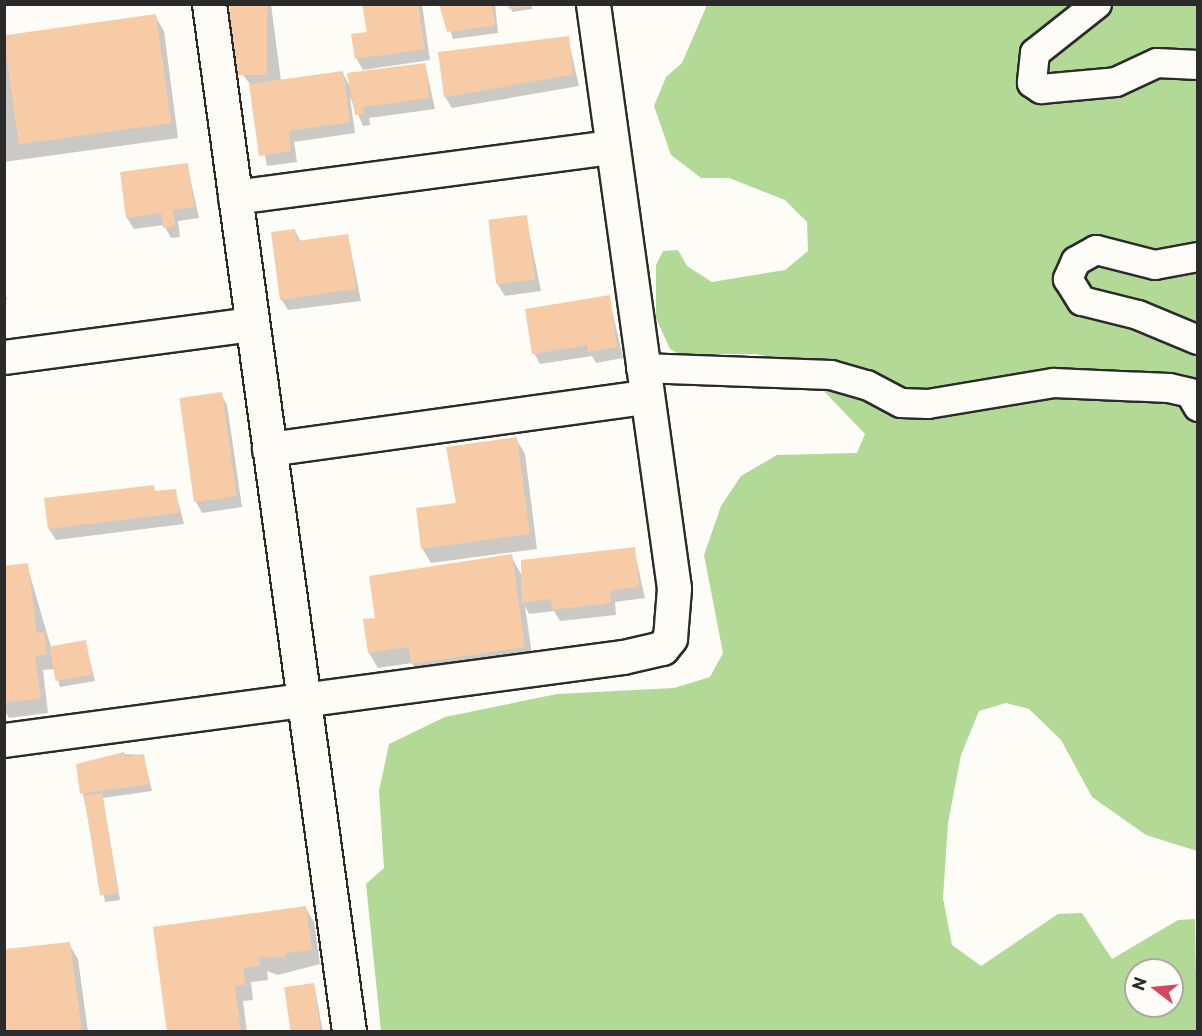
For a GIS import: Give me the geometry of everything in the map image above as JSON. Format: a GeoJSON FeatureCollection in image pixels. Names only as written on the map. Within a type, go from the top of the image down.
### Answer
{"type":"FeatureCollection","features":[{"type":"Feature","properties":{"kind":"street"},"geometry":{"type":"LineString","coordinates":[[209,4],[251,324],[350,1032]]}},
{"type":"Feature","properties":{"kind":"street"},"geometry":{"type":"LineString","coordinates":[[4,740],[305,700],[662,648],[670,638],[676,608],[643,382],[593,4]]}},
{"type":"Feature","properties":{"kind":"street"},"geometry":{"type":"LineString","coordinates":[[1097,4],[1035,53],[1032,83],[1041,88],[1116,81],[1157,63],[1197,65]]}},
{"type":"Feature","properties":{"kind":"street"},"geometry":{"type":"LineString","coordinates":[[235,197],[612,147]]}},
{"type":"Feature","properties":{"kind":"street"},"geometry":{"type":"LineString","coordinates":[[1197,257],[1155,265],[1096,250],[1076,261],[1068,279],[1082,301],[1138,315],[1197,340]]}},
{"type":"Feature","properties":{"kind":"street"},"geometry":{"type":"LineString","coordinates":[[4,357],[251,324]]}},
{"type":"Feature","properties":{"kind":"street"},"geometry":{"type":"LineString","coordinates":[[269,449],[643,382],[831,375],[867,385],[901,403],[919,404],[955,403],[1054,383],[1169,388],[1190,393],[1197,407]]}},
{"type":"Feature","properties":{"kind":"green space"},"geometry":{"type":"Polygon","coordinates":[[[707,5],[1197,5],[1197,851],[1146,835],[1092,797],[1061,740],[1029,709],[1006,703],[979,711],[961,755],[948,823],[943,898],[952,945],[981,966],[1058,914],[1082,913],[1112,959],[1178,920],[1195,919],[1197,1031],[381,1031],[366,884],[384,868],[379,791],[389,744],[445,717],[557,694],[674,688],[710,677],[723,653],[704,555],[721,506],[741,476],[777,455],[857,453],[865,434],[795,361],[755,354],[679,354],[670,349],[656,318],[656,265],[663,251],[678,250],[687,266],[712,282],[785,270],[808,251],[807,222],[785,200],[729,178],[701,178],[671,155],[654,106],[666,77],[682,63],[707,5]]]}},
{"type":"Feature","properties":{"kind":"building"},"geometry":{"type":"Polygon","coordinates":[[[230,4],[267,4],[267,75],[230,75],[230,4]]]}},
{"type":"Feature","properties":{"kind":"building"},"geometry":{"type":"Polygon","coordinates":[[[362,4],[418,4],[425,49],[355,59],[351,34],[367,32],[362,4]]]}},
{"type":"Feature","properties":{"kind":"building"},"geometry":{"type":"Polygon","coordinates":[[[439,4],[492,4],[495,26],[447,32],[439,4]]]}},
{"type":"Feature","properties":{"kind":"building"},"geometry":{"type":"Polygon","coordinates":[[[508,4],[530,4],[530,6],[509,9],[508,4]]]}},
{"type":"Feature","properties":{"kind":"building"},"geometry":{"type":"Polygon","coordinates":[[[156,14],[171,123],[19,144],[4,35],[156,14]]]}},
{"type":"Feature","properties":{"kind":"building"},"geometry":{"type":"Polygon","coordinates":[[[569,36],[573,75],[444,97],[438,52],[569,36]]]}},
{"type":"Feature","properties":{"kind":"building"},"geometry":{"type":"Polygon","coordinates":[[[425,63],[430,98],[363,107],[364,114],[355,115],[347,73],[425,63]]]}},
{"type":"Feature","properties":{"kind":"building"},"geometry":{"type":"Polygon","coordinates":[[[343,71],[350,122],[289,131],[291,151],[259,156],[249,84],[343,71]]]}},
{"type":"Feature","properties":{"kind":"building"},"geometry":{"type":"Polygon","coordinates":[[[188,163],[194,207],[173,210],[175,226],[163,228],[161,213],[126,218],[120,172],[188,163]]]}},
{"type":"Feature","properties":{"kind":"building"},"geometry":{"type":"Polygon","coordinates":[[[527,215],[535,280],[496,284],[488,220],[527,215]]]}},
{"type":"Feature","properties":{"kind":"building"},"geometry":{"type":"Polygon","coordinates":[[[295,229],[297,241],[348,234],[356,289],[280,300],[271,232],[295,229]]]}},
{"type":"Feature","properties":{"kind":"building"},"geometry":{"type":"Polygon","coordinates":[[[610,295],[617,347],[588,352],[587,345],[532,354],[525,309],[610,295]]]}},
{"type":"Feature","properties":{"kind":"building"},"geometry":{"type":"Polygon","coordinates":[[[222,392],[237,496],[194,502],[179,398],[222,392]]]}},
{"type":"Feature","properties":{"kind":"building"},"geometry":{"type":"Polygon","coordinates":[[[517,437],[530,534],[421,549],[416,508],[456,503],[446,447],[517,437]]]}},
{"type":"Feature","properties":{"kind":"building"},"geometry":{"type":"Polygon","coordinates":[[[154,485],[155,491],[176,489],[179,513],[48,529],[44,498],[154,485]]]}},
{"type":"Feature","properties":{"kind":"building"},"geometry":{"type":"Polygon","coordinates":[[[635,547],[639,587],[610,591],[611,603],[552,610],[551,599],[522,603],[521,560],[635,547]]]}},
{"type":"Feature","properties":{"kind":"building"},"geometry":{"type":"Polygon","coordinates":[[[512,554],[525,647],[411,664],[409,647],[368,653],[363,619],[375,618],[369,576],[512,554]]]}},
{"type":"Feature","properties":{"kind":"building"},"geometry":{"type":"Polygon","coordinates":[[[28,563],[37,633],[44,632],[47,654],[35,656],[41,698],[4,703],[4,566],[28,563]]]}},
{"type":"Feature","properties":{"kind":"building"},"geometry":{"type":"Polygon","coordinates":[[[86,640],[92,674],[56,681],[50,646],[86,640]]]}},
{"type":"Feature","properties":{"kind":"building"},"geometry":{"type":"Polygon","coordinates":[[[124,752],[125,757],[144,754],[149,784],[80,794],[76,764],[124,752]]]}},
{"type":"Feature","properties":{"kind":"building"},"geometry":{"type":"Polygon","coordinates":[[[102,793],[118,893],[100,896],[84,796],[102,793]]]}},
{"type":"Feature","properties":{"kind":"building"},"geometry":{"type":"Polygon","coordinates":[[[306,906],[312,950],[285,953],[285,958],[259,957],[260,965],[243,968],[246,985],[235,986],[241,1032],[167,1032],[153,927],[306,906]]]}},
{"type":"Feature","properties":{"kind":"building"},"geometry":{"type":"Polygon","coordinates":[[[70,942],[82,1032],[5,1032],[5,949],[70,942]]]}},
{"type":"Feature","properties":{"kind":"building"},"geometry":{"type":"Polygon","coordinates":[[[314,983],[321,1032],[291,1032],[284,987],[314,983]]]}}]}
